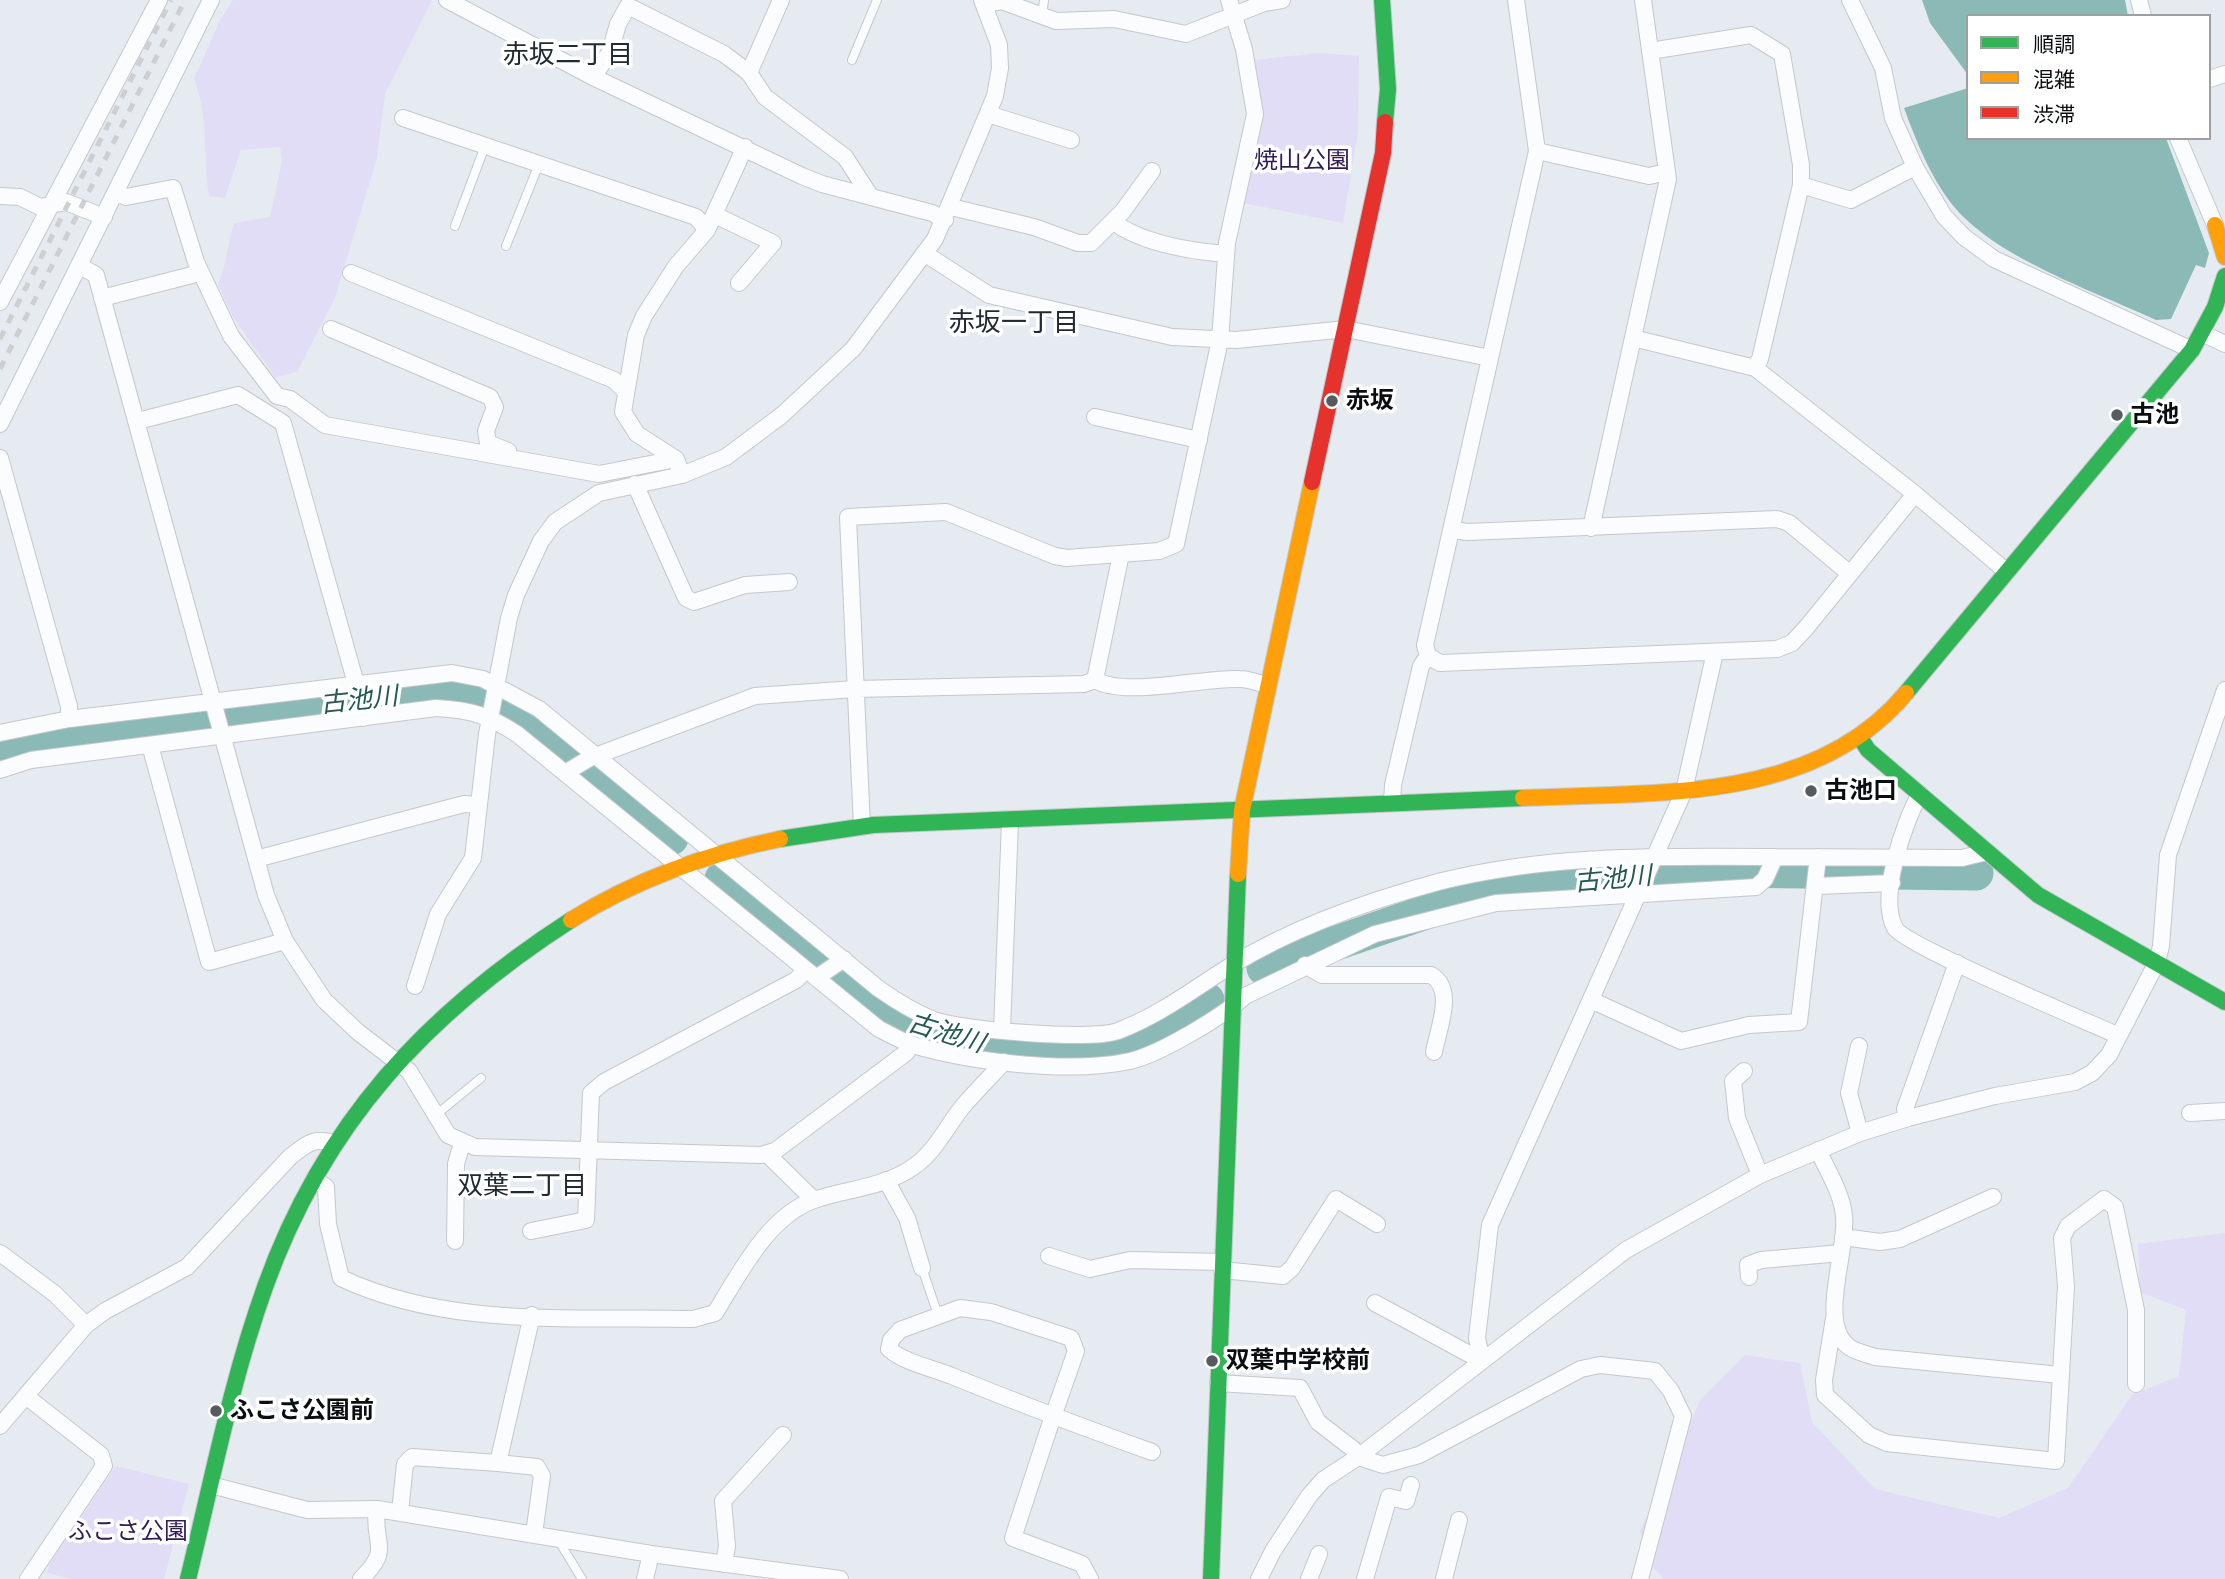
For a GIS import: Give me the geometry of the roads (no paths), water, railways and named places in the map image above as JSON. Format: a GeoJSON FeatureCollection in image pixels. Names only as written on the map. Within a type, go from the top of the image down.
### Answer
{"type":"FeatureCollection","features":[{"type":"Feature","properties":{"kind":"street"},"geometry":{"type":"LineString","coordinates":[[0,302],[159,0]]}},
{"type":"Feature","properties":{"kind":"street"},"geometry":{"type":"LineString","coordinates":[[0,424],[211,0]]}},
{"type":"Feature","properties":{"kind":"street"},"geometry":{"type":"LineString","coordinates":[[447,0],[593,77],[822,184],[932,213],[948,213],[1034,227],[1078,243],[1091,243],[1113,222],[1152,171]]}},
{"type":"Feature","properties":{"kind":"street"},"geometry":{"type":"LineString","coordinates":[[749,73],[781,0]]}},
{"type":"Feature","properties":{"kind":"street"},"geometry":{"type":"LineString","coordinates":[[862,827],[848,517],[935,510],[946,512],[1055,556],[1159,551],[1176,544],[1220,340],[1226,254],[1255,114],[1254,95],[1236,16],[1229,0]]}},
{"type":"Feature","properties":{"kind":"street"},"geometry":{"type":"LineString","coordinates":[[415,986],[438,915],[473,858],[478,804],[494,700],[516,595],[541,541],[555,522],[577,504],[599,493],[682,475],[726,457],[747,443],[837,366],[924,253],[948,213],[988,114],[995,96],[1000,57],[995,30],[983,2],[1002,1],[1043,8],[1056,20],[1135,22],[1159,31],[1186,34],[1236,16],[1264,2],[1282,0]]}},
{"type":"Feature","properties":{"kind":"street"},"geometry":{"type":"LineString","coordinates":[[1212,1579],[1231,1009],[1242,810],[1383,153],[1388,89],[1382,0]]}},
{"type":"Feature","properties":{"kind":"street"},"geometry":{"type":"LineString","coordinates":[[1516,0],[1537,151],[1425,645],[1428,656],[1440,663],[1777,649],[1792,643],[1915,494]]}},
{"type":"Feature","properties":{"kind":"street"},"geometry":{"type":"LineString","coordinates":[[1591,528],[1667,172],[1643,0]]}},
{"type":"Feature","properties":{"kind":"street"},"geometry":{"type":"LineString","coordinates":[[1850,0],[1883,68],[1893,118],[1914,167],[1944,216],[1964,237],[1994,259],[2192,350]]}},
{"type":"Feature","properties":{"kind":"street"},"geometry":{"type":"LineString","coordinates":[[593,77],[610,52],[618,24],[628,6],[724,54],[749,73],[765,97],[845,157],[871,197]]}},
{"type":"Feature","properties":{"kind":"street"},"geometry":{"type":"LineString","coordinates":[[1650,51],[1751,35],[1782,54],[1801,164],[1801,186],[1760,359],[1755,368]]}},
{"type":"Feature","properties":{"kind":"street"},"geometry":{"type":"LineString","coordinates":[[988,114],[1071,141]]}},
{"type":"Feature","properties":{"kind":"street"},"geometry":{"type":"LineString","coordinates":[[403,118],[773,243],[739,283]]}},
{"type":"Feature","properties":{"kind":"street"},"geometry":{"type":"LineString","coordinates":[[2179,140],[2215,225],[2225,257]]}},
{"type":"Feature","properties":{"kind":"street"},"geometry":{"type":"LineString","coordinates":[[682,475],[676,459],[628,425],[623,412],[625,391],[636,335],[644,316],[676,266],[711,222],[745,147]]}},
{"type":"Feature","properties":{"kind":"street"},"geometry":{"type":"LineString","coordinates":[[1537,151],[1649,176],[1667,172]]}},
{"type":"Feature","properties":{"kind":"street"},"geometry":{"type":"LineString","coordinates":[[1801,186],[1852,200],[1914,167]]}},
{"type":"Feature","properties":{"kind":"street"},"geometry":{"type":"LineString","coordinates":[[116,192],[126,197],[173,188],[196,262],[231,335],[277,396],[290,399],[324,425],[599,474],[676,459]]}},
{"type":"Feature","properties":{"kind":"street"},"geometry":{"type":"LineString","coordinates":[[0,196],[20,197],[40,207],[66,202],[104,217]]}},
{"type":"Feature","properties":{"kind":"street"},"geometry":{"type":"LineString","coordinates":[[1113,222],[1161,244],[1226,254]]}},
{"type":"Feature","properties":{"kind":"street"},"geometry":{"type":"LineString","coordinates":[[924,253],[989,295],[1172,337],[1220,340],[1346,329],[1490,358]]}},
{"type":"Feature","properties":{"kind":"street"},"geometry":{"type":"LineString","coordinates":[[80,266],[96,275],[266,895],[285,941],[324,1000],[358,1032],[409,1071],[448,1135],[475,1147],[767,1154],[775,1151],[907,1052],[911,1044]]}},
{"type":"Feature","properties":{"kind":"street"},"geometry":{"type":"LineString","coordinates":[[351,273],[614,380],[625,391]]}},
{"type":"Feature","properties":{"kind":"street"},"geometry":{"type":"LineString","coordinates":[[102,298],[192,275]]}},
{"type":"Feature","properties":{"kind":"street"},"geometry":{"type":"LineString","coordinates":[[188,1579],[257,1311],[281,1246],[314,1178],[364,1101],[397,1060],[439,1017],[558,925],[683,867],[717,855],[804,834],[862,827],[1684,791],[1737,786],[1780,777],[1821,759],[1859,736],[1898,703],[2192,350],[2225,284],[2225,276]]}},
{"type":"Feature","properties":{"kind":"street"},"geometry":{"type":"LineString","coordinates":[[331,329],[490,397],[495,407],[486,431],[488,443],[536,463]]}},
{"type":"Feature","properties":{"kind":"street"},"geometry":{"type":"LineString","coordinates":[[2202,332],[2225,344]]}},
{"type":"Feature","properties":{"kind":"street"},"geometry":{"type":"LineString","coordinates":[[1633,338],[1755,368],[1915,494],[2007,572]]}},
{"type":"Feature","properties":{"kind":"street"},"geometry":{"type":"LineString","coordinates":[[138,421],[238,396],[284,423],[362,713]]}},
{"type":"Feature","properties":{"kind":"street"},"geometry":{"type":"LineString","coordinates":[[1095,417],[1199,440]]}},
{"type":"Feature","properties":{"kind":"street"},"geometry":{"type":"LineString","coordinates":[[0,458],[69,706],[69,719]]}},
{"type":"Feature","properties":{"kind":"street"},"geometry":{"type":"LineString","coordinates":[[635,484],[686,598],[694,602],[745,585],[789,582]]}},
{"type":"Feature","properties":{"kind":"street"},"geometry":{"type":"LineString","coordinates":[[1453,530],[1591,528],[1777,519],[1790,523],[1849,573]]}},
{"type":"Feature","properties":{"kind":"street"},"geometry":{"type":"LineString","coordinates":[[1095,680],[1121,554]]}},
{"type":"Feature","properties":{"kind":"street"},"geometry":{"type":"LineString","coordinates":[[1482,1361],[1477,1338],[1490,1225],[1593,1001],[1684,791],[1715,652]]}},
{"type":"Feature","properties":{"kind":"street"},"geometry":{"type":"LineString","coordinates":[[1392,803],[1393,785],[1421,666],[1428,656]]}},
{"type":"Feature","properties":{"kind":"street"},"geometry":{"type":"LineString","coordinates":[[0,733],[69,719],[215,706],[452,673],[483,679],[494,700],[567,770],[879,1028],[911,1044],[1004,1062],[1092,1066],[1132,1060],[1169,1044],[1231,1009],[1245,996],[1305,965],[1375,934],[1496,903],[1642,889],[1756,887],[1765,879],[1774,860]]}},
{"type":"Feature","properties":{"kind":"street"},"geometry":{"type":"LineString","coordinates":[[567,770],[594,756],[755,696],[855,689],[1084,684],[1095,680],[1102,684],[1139,686],[1241,679],[1267,685]]}},
{"type":"Feature","properties":{"kind":"street"},"geometry":{"type":"LineString","coordinates":[[1259,1579],[1273,1551],[1309,1496],[1323,1480],[1358,1457],[1626,1250],[1760,1175],[1860,1133],[1994,1096],[2075,1082],[2092,1073],[2109,1055],[2157,962],[2161,946],[2168,855],[2225,691]]}},
{"type":"Feature","properties":{"kind":"street"},"geometry":{"type":"LineString","coordinates":[[0,770],[31,760],[362,713],[436,708],[494,700],[539,709],[843,960],[902,1005],[935,1020],[973,1028],[1069,1034],[1115,1032],[1183,1000],[1233,965],[1292,934],[1357,908],[1439,882],[1537,864],[1655,860],[1818,860],[1892,870]]}},
{"type":"Feature","properties":{"kind":"street"},"geometry":{"type":"LineString","coordinates":[[1859,736],[1868,750],[2038,895],[2225,1002]]}},
{"type":"Feature","properties":{"kind":"street"},"geometry":{"type":"LineString","coordinates":[[150,745],[209,962],[285,941]]}},
{"type":"Feature","properties":{"kind":"street"},"geometry":{"type":"LineString","coordinates":[[1920,794],[1892,870],[1894,927],[1902,936],[1957,963],[2118,1035]]}},
{"type":"Feature","properties":{"kind":"street"},"geometry":{"type":"LineString","coordinates":[[256,859],[464,804],[478,804]]}},
{"type":"Feature","properties":{"kind":"street"},"geometry":{"type":"LineString","coordinates":[[1002,1030],[1010,821]]}},
{"type":"Feature","properties":{"kind":"street"},"geometry":{"type":"LineString","coordinates":[[1817,884],[1987,852]]}},
{"type":"Feature","properties":{"kind":"street"},"geometry":{"type":"LineString","coordinates":[[1593,1001],[1681,1041],[1749,1025],[1799,1022],[1818,860]]}},
{"type":"Feature","properties":{"kind":"street"},"geometry":{"type":"LineString","coordinates":[[531,1231],[586,1220],[590,1093],[604,1082],[796,979],[814,974],[843,960]]}},
{"type":"Feature","properties":{"kind":"street"},"geometry":{"type":"LineString","coordinates":[[1908,1118],[1905,1109],[1957,963]]}},
{"type":"Feature","properties":{"kind":"street"},"geometry":{"type":"LineString","coordinates":[[1305,965],[1322,975],[1431,975],[1441,981],[1445,992],[1434,1052]]}},
{"type":"Feature","properties":{"kind":"street"},"geometry":{"type":"LineString","coordinates":[[1859,1046],[1849,1093],[1860,1133]]}},
{"type":"Feature","properties":{"kind":"street"},"geometry":{"type":"LineString","coordinates":[[314,1178],[326,1188],[328,1224],[341,1278],[358,1286],[461,1313],[693,1319],[715,1313],[773,1228],[788,1213],[814,1200],[886,1180],[914,1167],[942,1138],[963,1106],[1004,1062]]}},
{"type":"Feature","properties":{"kind":"street"},"geometry":{"type":"LineString","coordinates":[[1744,1072],[1733,1081],[1737,1118],[1760,1175]]}},
{"type":"Feature","properties":{"kind":"street"},"geometry":{"type":"LineString","coordinates":[[2190,1113],[2225,1111]]}},
{"type":"Feature","properties":{"kind":"street"},"geometry":{"type":"LineString","coordinates":[[0,1426],[27,1398],[86,1325],[105,1311],[187,1267],[290,1157],[307,1143],[317,1139],[336,1143]]}},
{"type":"Feature","properties":{"kind":"street"},"geometry":{"type":"LineString","coordinates":[[455,1241],[456,1164],[462,1143]]}},
{"type":"Feature","properties":{"kind":"street"},"geometry":{"type":"LineString","coordinates":[[1818,1150],[1840,1198],[1844,1217],[1834,1318],[1824,1380],[1825,1395],[1869,1435],[1887,1443],[2056,1461],[2066,1286],[2062,1238],[2068,1226],[2104,1199],[2115,1207],[2136,1310],[2136,1384]]}},
{"type":"Feature","properties":{"kind":"street"},"geometry":{"type":"LineString","coordinates":[[767,1154],[814,1200]]}},
{"type":"Feature","properties":{"kind":"street"},"geometry":{"type":"LineString","coordinates":[[886,1180],[907,1218],[922,1268]]}},
{"type":"Feature","properties":{"kind":"street"},"geometry":{"type":"LineString","coordinates":[[1749,1277],[1748,1265],[1761,1260],[1842,1245],[1900,1239],[1993,1197]]}},
{"type":"Feature","properties":{"kind":"street"},"geometry":{"type":"LineString","coordinates":[[1049,1256],[1090,1269],[1130,1260],[1222,1266],[1283,1276],[1292,1268],[1336,1199],[1377,1224]]}},
{"type":"Feature","properties":{"kind":"street"},"geometry":{"type":"LineString","coordinates":[[0,1253],[55,1294],[86,1325]]}},
{"type":"Feature","properties":{"kind":"street"},"geometry":{"type":"LineString","coordinates":[[1375,1303],[1482,1361]]}},
{"type":"Feature","properties":{"kind":"street"},"geometry":{"type":"LineString","coordinates":[[1090,1579],[1082,1564],[1013,1538],[1053,1417],[1076,1351],[1071,1338],[991,1312],[960,1308],[900,1330],[891,1340],[888,1349],[897,1357],[1053,1417],[1152,1452]]}},
{"type":"Feature","properties":{"kind":"street"},"geometry":{"type":"LineString","coordinates":[[498,1463],[532,1315]]}},
{"type":"Feature","properties":{"kind":"street"},"geometry":{"type":"LineString","coordinates":[[1834,1318],[1838,1337],[1851,1348],[1875,1357],[2060,1375]]}},
{"type":"Feature","properties":{"kind":"street"},"geometry":{"type":"LineString","coordinates":[[1218,1383],[1300,1388],[1318,1422],[1353,1449],[1358,1457],[1383,1465],[1419,1455],[1581,1369],[1600,1365],[1655,1371],[1671,1391],[1683,1416],[1640,1579]]}},
{"type":"Feature","properties":{"kind":"street"},"geometry":{"type":"LineString","coordinates":[[27,1398],[101,1455],[104,1466],[28,1579]]}},
{"type":"Feature","properties":{"kind":"street"},"geometry":{"type":"LineString","coordinates":[[724,1564],[727,1546],[723,1502],[783,1435]]}},
{"type":"Feature","properties":{"kind":"street"},"geometry":{"type":"LineString","coordinates":[[400,1512],[405,1464],[412,1457],[537,1467],[541,1476],[534,1534]]}},
{"type":"Feature","properties":{"kind":"street"},"geometry":{"type":"LineString","coordinates":[[211,1485],[307,1510],[377,1509],[651,1554],[840,1579]]}},
{"type":"Feature","properties":{"kind":"street"},"geometry":{"type":"LineString","coordinates":[[1364,1579],[1389,1497],[1406,1501],[1411,1485]]}},
{"type":"Feature","properties":{"kind":"street"},"geometry":{"type":"LineString","coordinates":[[361,1579],[377,1563],[380,1555],[377,1509]]}},
{"type":"Feature","properties":{"kind":"street"},"geometry":{"type":"LineString","coordinates":[[1444,1579],[1459,1520]]}},
{"type":"Feature","properties":{"kind":"street"},"geometry":{"type":"LineString","coordinates":[[645,1579],[651,1554]]}},
{"type":"Feature","properties":{"kind":"street"},"geometry":{"type":"LineString","coordinates":[[1309,1579],[1319,1554]]}},
{"type":"Feature","properties":{"kind":"lane"},"geometry":{"type":"LineString","coordinates":[[852,60],[877,0]]}},
{"type":"Feature","properties":{"kind":"lane"},"geometry":{"type":"LineString","coordinates":[[455,226],[485,146]]}},
{"type":"Feature","properties":{"kind":"lane"},"geometry":{"type":"LineString","coordinates":[[506,246],[539,164]]}},
{"type":"Feature","properties":{"kind":"lane"},"geometry":{"type":"LineString","coordinates":[[437,1114],[481,1078]]}},
{"type":"Feature","properties":{"kind":"lane"},"geometry":{"type":"LineString","coordinates":[[922,1268],[936,1309]]}},
{"type":"Feature","properties":{"kind":"lane"},"geometry":{"type":"LineString","coordinates":[[557,1538],[582,1579]]}},
{"type":"Feature","properties":{"kind":"waterway","name":"古池川"},"geometry":{"type":"LineString","coordinates":[[0,752],[20,745],[252,713],[458,690],[498,701],[520,712],[671,838]]}},
{"type":"Feature","properties":{"kind":"waterway","name":"古池川"},"geometry":{"type":"LineString","coordinates":[[1264,968],[1455,902],[1532,887],[1719,870],[1976,873]]}},
{"type":"Feature","properties":{"kind":"waterway","name":"古池川"},"geometry":{"type":"LineString","coordinates":[[722,879],[887,1015],[927,1033],[993,1048],[1078,1053],[1157,1032],[1207,1000]]}},
{"type":"Feature","properties":{"kind":"railway"},"geometry":{"type":"LineString","coordinates":[[0,339],[171,0]]}},
{"type":"Feature","properties":{"kind":"railway"},"geometry":{"type":"LineString","coordinates":[[0,369],[185,0]]}},
{"type":"Feature","properties":{"kind":"place","name":"赤坂"},"geometry":{"type":"Point","coordinates":[1332,401]}},
{"type":"Feature","properties":{"kind":"place","name":"古池"},"geometry":{"type":"Point","coordinates":[2117,415]}},
{"type":"Feature","properties":{"kind":"place","name":"古池口"},"geometry":{"type":"Point","coordinates":[1811,791]}},
{"type":"Feature","properties":{"kind":"place","name":"双葉中学校前"},"geometry":{"type":"Point","coordinates":[1212,1361]}},
{"type":"Feature","properties":{"kind":"place","name":"ふこさ公園前"},"geometry":{"type":"Point","coordinates":[216,1411]}},
{"type":"Feature","properties":{"kind":"district","name":"赤坂二丁目"},"geometry":{"type":"Point","coordinates":[568,56]}},
{"type":"Feature","properties":{"kind":"district","name":"赤坂一丁目"},"geometry":{"type":"Point","coordinates":[1014,324]}},
{"type":"Feature","properties":{"kind":"district","name":"双葉二丁目"},"geometry":{"type":"Point","coordinates":[522,1187]}},
{"type":"Feature","properties":{"kind":"park label","name":"焼山公園"},"geometry":{"type":"Point","coordinates":[1302,161]}},
{"type":"Feature","properties":{"kind":"park label","name":"ふこさ公園"},"geometry":{"type":"Point","coordinates":[128,1532]}}]}
